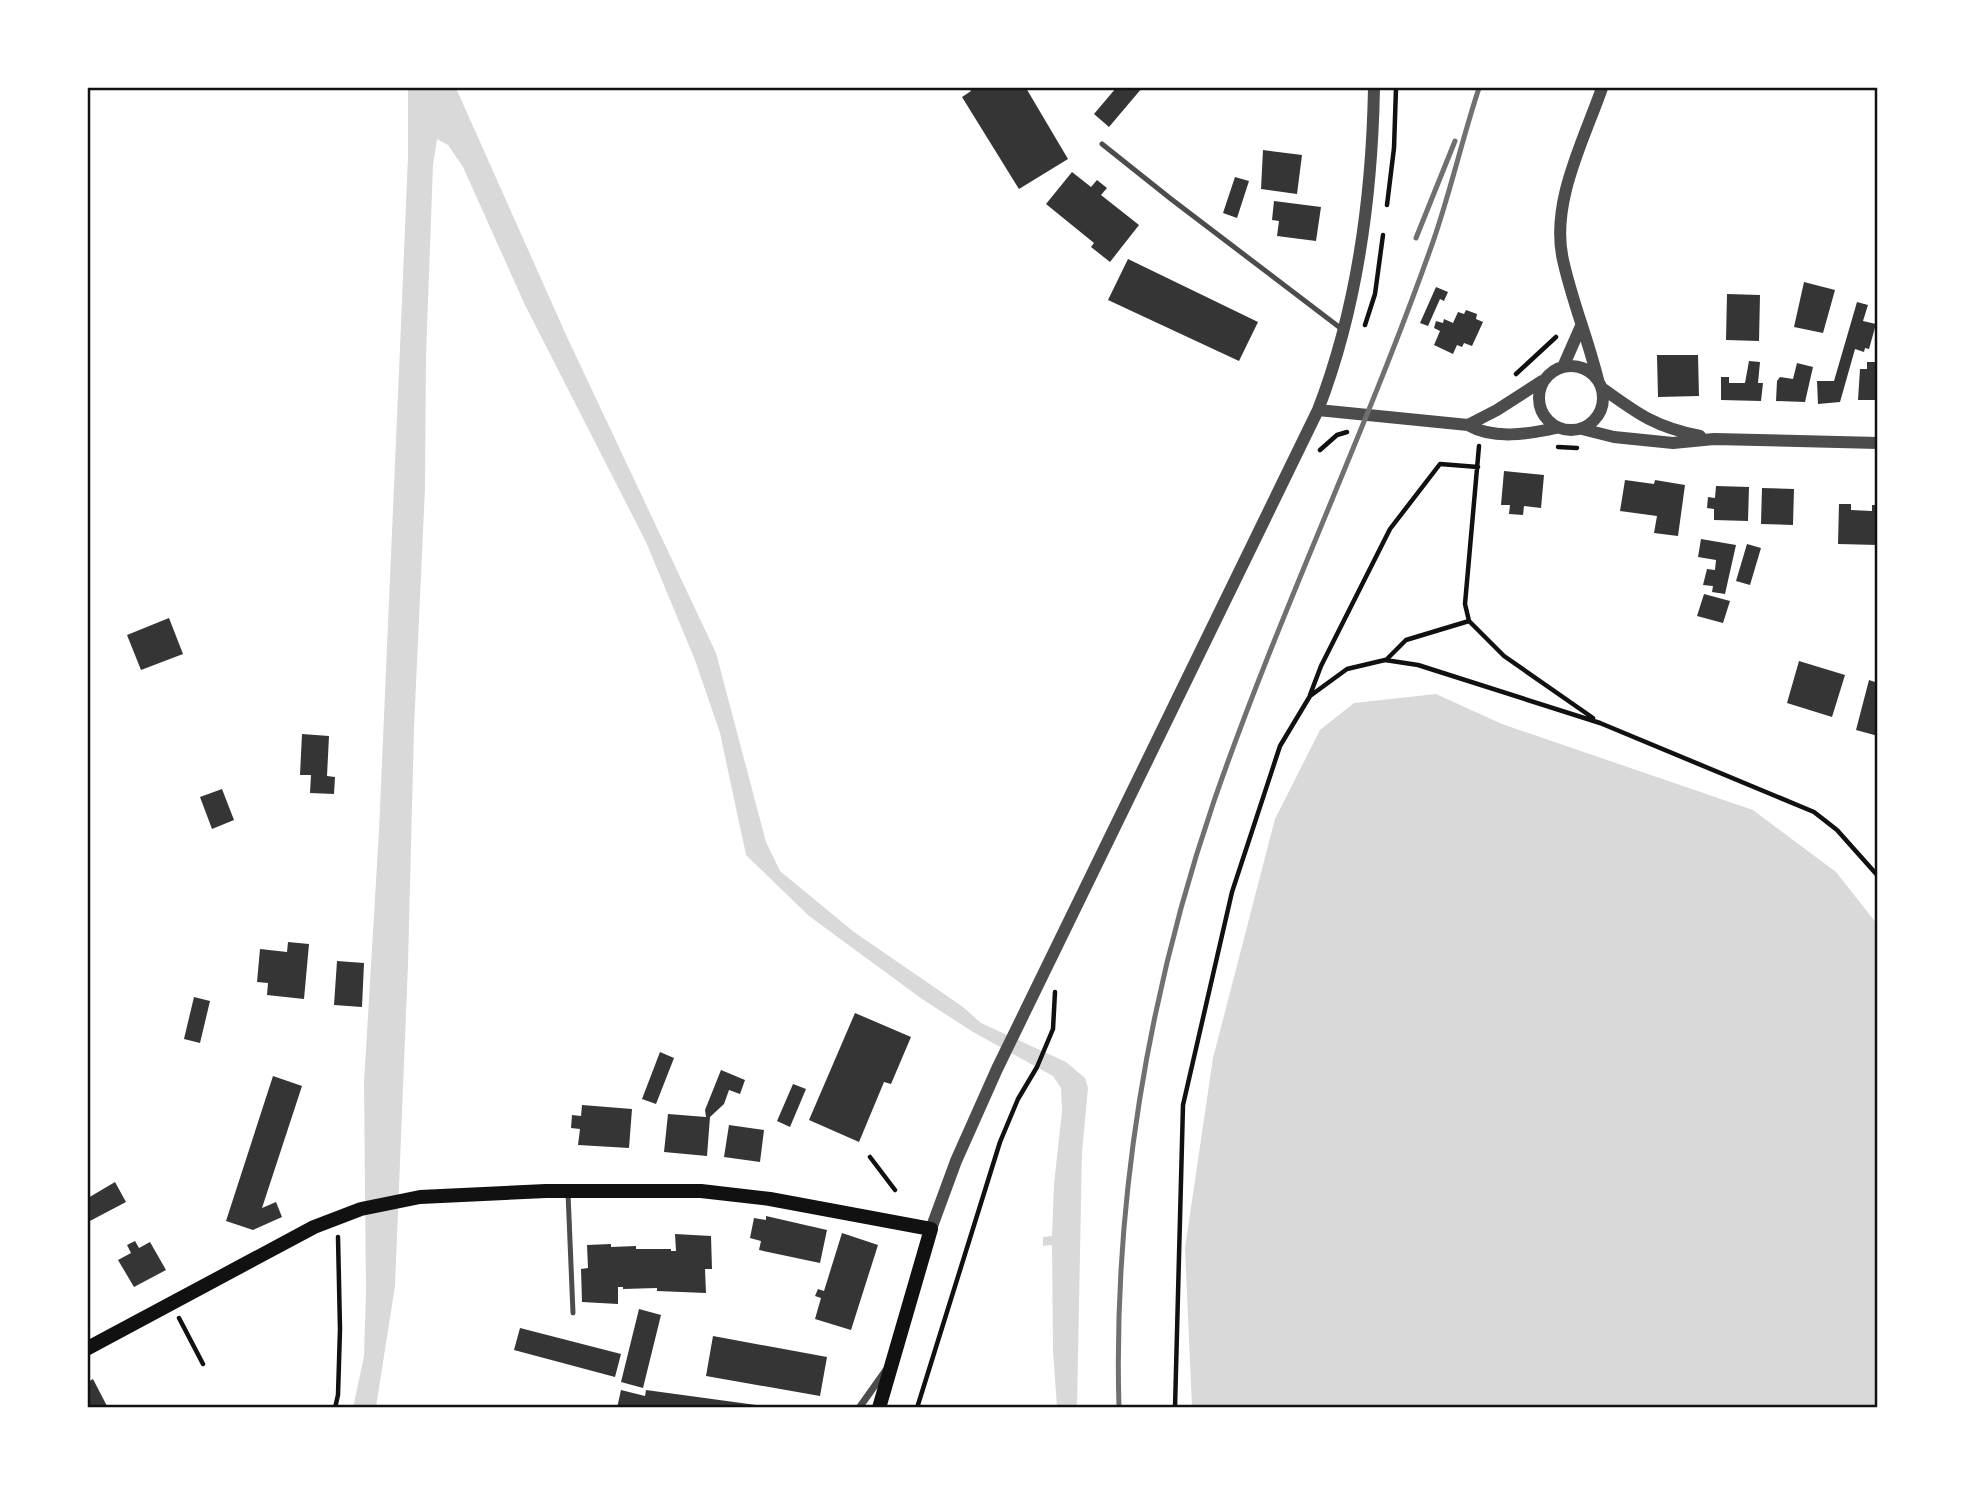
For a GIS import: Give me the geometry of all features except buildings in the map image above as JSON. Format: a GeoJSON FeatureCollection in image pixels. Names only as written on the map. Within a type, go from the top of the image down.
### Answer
{"type":"FeatureCollection","features":[{"type":"Feature","properties":{"kind":"main road"},"geometry":{"type":"LineString","coordinates":[[88,1348],[338,1216],[393,1202],[456,1193],[568,1190],[661,1189],[734,1193],[931,1229],[879,1408]]}},
{"type":"Feature","properties":{"kind":"street"},"geometry":{"type":"LineString","coordinates":[[931,1229],[956,1161],[997,1069],[1318,410],[1343,330],[1360,253],[1374,122],[1374,88]]}},
{"type":"Feature","properties":{"kind":"street"},"geometry":{"type":"LineString","coordinates":[[1318,410],[1468,425],[1481,433],[1500,434],[1556,428],[1573,431],[1582,429],[1598,417],[1604,397],[1563,260],[1562,220],[1568,185],[1602,88]]}},
{"type":"Feature","properties":{"kind":"street"},"geometry":{"type":"LineString","coordinates":[[1563,367],[1581,326]]}},
{"type":"Feature","properties":{"kind":"street"},"geometry":{"type":"LineString","coordinates":[[1468,425],[1497,410],[1552,371],[1574,366],[1586,369],[1629,407],[1662,427],[1714,439]]}},
{"type":"Feature","properties":{"kind":"street"},"geometry":{"type":"LineString","coordinates":[[1544,379],[1538,401],[1541,412],[1556,428]]}},
{"type":"Feature","properties":{"kind":"street"},"geometry":{"type":"LineString","coordinates":[[1582,429],[1615,437],[1673,443],[1714,439],[1878,443]]}},
{"type":"Feature","properties":{"kind":"street"},"geometry":{"type":"LineString","coordinates":[[859,1408],[890,1364]]}},
{"type":"Feature","properties":{"kind":"lane"},"geometry":{"type":"LineString","coordinates":[[1102,144],[1171,200],[1343,330]]}},
{"type":"Feature","properties":{"kind":"lane"},"geometry":{"type":"LineString","coordinates":[[568,1190],[573,1313]]}},
{"type":"Feature","properties":{"kind":"path"},"geometry":{"type":"LineString","coordinates":[[1510,380],[1564,329]]}},
{"type":"Feature","properties":{"kind":"path"},"geometry":{"type":"LineString","coordinates":[[1317,457],[1327,442],[1337,435],[1359,431]]}},
{"type":"Feature","properties":{"kind":"path"},"geometry":{"type":"LineString","coordinates":[[1467,443],[1479,444],[1465,604],[1469,621],[1504,656],[1600,723]]}},
{"type":"Feature","properties":{"kind":"path"},"geometry":{"type":"LineString","coordinates":[[1175,1408],[1183,1105],[1232,892],[1280,746],[1310,696],[1321,666],[1390,529],[1440,464],[1478,467]]}},
{"type":"Feature","properties":{"kind":"path"},"geometry":{"type":"LineString","coordinates":[[1385,660],[1406,640],[1469,621]]}},
{"type":"Feature","properties":{"kind":"path"},"geometry":{"type":"LineString","coordinates":[[1310,696],[1347,669],[1385,660],[1418,665],[1600,723],[1814,812],[1837,830],[1878,876]]}},
{"type":"Feature","properties":{"kind":"path"},"geometry":{"type":"LineString","coordinates":[[917,1408],[1000,1142],[1053,1029],[1055,989]]}},
{"type":"Feature","properties":{"kind":"path"},"geometry":{"type":"LineString","coordinates":[[870,1157],[895,1190]]}},
{"type":"Feature","properties":{"kind":"path"},"geometry":{"type":"LineString","coordinates":[[335,1408],[338,1395],[340,1329],[338,1216]]}},
{"type":"Feature","properties":{"kind":"path"},"geometry":{"type":"LineString","coordinates":[[177,1315],[203,1364]]}},
{"type":"Feature","properties":{"kind":"shaded area"},"geometry":{"type":"Polygon","coordinates":[[[408,88],[456,88],[567,337],[716,653],[766,842],[780,871],[854,932],[963,1007],[981,1023],[1066,1062],[1085,1078],[1088,1088],[1082,1152],[1077,1407],[1057,1407],[1053,1351],[1052,1245],[1043,1246],[1043,1237],[1052,1236],[1054,1184],[1062,1111],[1061,1088],[1053,1076],[973,1032],[922,999],[809,916],[746,855],[720,733],[695,660],[646,542],[525,305],[463,167],[448,145],[437,139],[433,165],[426,356],[425,488],[395,1286],[376,1407],[353,1408],[364,1356],[364,1083],[379,831],[408,156],[408,88]]]}},
{"type":"Feature","properties":{"kind":"shaded area"},"geometry":{"type":"Polygon","coordinates":[[[1436,694],[1502,724],[1753,810],[1836,872],[1877,924],[1877,1407],[1192,1407],[1185,1248],[1213,1058],[1275,819],[1320,730],[1354,703],[1436,694]]]}},
{"type":"Feature","properties":{"kind":"railway"},"geometry":{"type":"LineString","coordinates":[[1119,1408],[1122,1254],[1129,1177],[1153,1024],[1170,949],[1214,801],[1239,732],[1377,391],[1429,253],[1479,88]]}},
{"type":"Feature","properties":{"kind":"railway"},"geometry":{"type":"LineString","coordinates":[[1416,238],[1455,141]]}}]}
